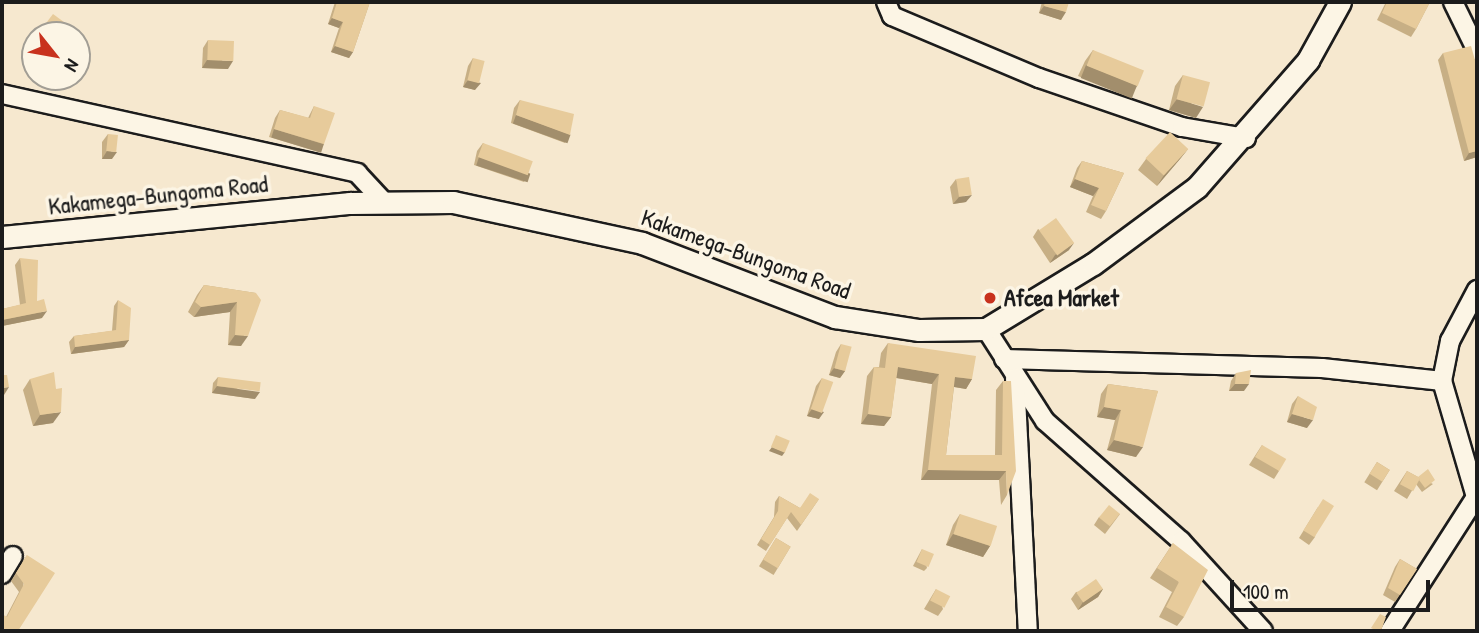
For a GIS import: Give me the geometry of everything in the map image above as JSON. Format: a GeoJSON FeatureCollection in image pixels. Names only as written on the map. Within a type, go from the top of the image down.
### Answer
{"type":"FeatureCollection","features":[{"type":"Feature","properties":{"kind":"main road"},"geometry":{"type":"LineString","coordinates":[[986,329],[1155,220],[1245,138],[1308,60],[1340,2]]}},
{"type":"Feature","properties":{"kind":"main road","name":"Kakamega-Bungoma Road"},"geometry":{"type":"LineString","coordinates":[[2,237],[384,202],[453,202],[607,233],[866,324],[986,329]]}},
{"type":"Feature","properties":{"kind":"street"},"geometry":{"type":"LineString","coordinates":[[886,2],[892,16],[1038,78],[1182,127],[1245,138]]}},
{"type":"Feature","properties":{"kind":"street"},"geometry":{"type":"LineString","coordinates":[[1453,2],[1477,51]]}},
{"type":"Feature","properties":{"kind":"street"},"geometry":{"type":"LineString","coordinates":[[2,94],[357,173],[384,202]]}},
{"type":"Feature","properties":{"kind":"street"},"geometry":{"type":"LineString","coordinates":[[1390,631],[1476,497],[1442,382],[1450,341],[1477,290]]}},
{"type":"Feature","properties":{"kind":"street"},"geometry":{"type":"LineString","coordinates":[[986,329],[1015,378],[1075,454],[1181,541],[1263,631]]}},
{"type":"Feature","properties":{"kind":"street"},"geometry":{"type":"LineString","coordinates":[[1004,359],[1322,368],[1442,382]]}},
{"type":"Feature","properties":{"kind":"street"},"geometry":{"type":"LineString","coordinates":[[1015,378],[1028,631]]}},
{"type":"Feature","properties":{"kind":"street"},"geometry":{"type":"LineString","coordinates":[[2,574],[13,556]]}},
{"type":"Feature","properties":{"kind":"building"},"geometry":{"type":"Polygon","coordinates":[[[337,2],[370,2],[353,52],[335,46],[343,22],[332,18],[337,2]]]}},
{"type":"Feature","properties":{"kind":"building"},"geometry":{"type":"Polygon","coordinates":[[[1045,2],[1069,2],[1066,12],[1044,6],[1045,2]]]}},
{"type":"Feature","properties":{"kind":"building"},"geometry":{"type":"Polygon","coordinates":[[[1387,2],[1430,2],[1416,29],[1382,13],[1387,2]]]}},
{"type":"Feature","properties":{"kind":"building"},"geometry":{"type":"Polygon","coordinates":[[[53,14],[63,21],[48,21],[53,14]]]}},
{"type":"Feature","properties":{"kind":"building"},"geometry":{"type":"Polygon","coordinates":[[[208,40],[234,41],[233,61],[207,60],[208,40]]]}},
{"type":"Feature","properties":{"kind":"building"},"geometry":{"type":"Polygon","coordinates":[[[1471,46],[1477,67],[1477,151],[1469,153],[1443,53],[1471,46]]]}},
{"type":"Feature","properties":{"kind":"building"},"geometry":{"type":"Polygon","coordinates":[[[1093,50],[1144,71],[1138,86],[1087,66],[1093,50]]]}},
{"type":"Feature","properties":{"kind":"building"},"geometry":{"type":"Polygon","coordinates":[[[473,58],[485,61],[479,83],[467,80],[473,58]]]}},
{"type":"Feature","properties":{"kind":"building"},"geometry":{"type":"Polygon","coordinates":[[[1183,75],[1210,82],[1204,106],[1177,99],[1183,75]]]}},
{"type":"Feature","properties":{"kind":"building"},"geometry":{"type":"Polygon","coordinates":[[[520,100],[574,114],[570,135],[516,115],[520,100]]]}},
{"type":"Feature","properties":{"kind":"building"},"geometry":{"type":"Polygon","coordinates":[[[314,106],[335,113],[324,144],[274,129],[280,110],[310,118],[314,106]]]}},
{"type":"Feature","properties":{"kind":"building"},"geometry":{"type":"Polygon","coordinates":[[[1170,132],[1188,149],[1164,175],[1145,158],[1170,132]]]}},
{"type":"Feature","properties":{"kind":"building"},"geometry":{"type":"Polygon","coordinates":[[[108,134],[118,135],[116,152],[106,151],[108,134]]]}},
{"type":"Feature","properties":{"kind":"building"},"geometry":{"type":"Polygon","coordinates":[[[483,143],[533,161],[528,175],[478,157],[483,143]]]}},
{"type":"Feature","properties":{"kind":"building"},"geometry":{"type":"Polygon","coordinates":[[[1082,161],[1124,173],[1106,211],[1091,205],[1099,188],[1075,179],[1082,161]]]}},
{"type":"Feature","properties":{"kind":"building"},"geometry":{"type":"Polygon","coordinates":[[[969,177],[972,195],[959,197],[956,179],[969,177]]]}},
{"type":"Feature","properties":{"kind":"building"},"geometry":{"type":"Polygon","coordinates":[[[1056,218],[1074,243],[1057,255],[1039,230],[1056,218]]]}},
{"type":"Feature","properties":{"kind":"building"},"geometry":{"type":"Polygon","coordinates":[[[20,258],[38,260],[37,301],[44,299],[47,311],[2,320],[2,309],[26,303],[20,258]]]}},
{"type":"Feature","properties":{"kind":"building"},"geometry":{"type":"Polygon","coordinates":[[[204,285],[256,293],[261,300],[248,336],[235,335],[237,302],[201,307],[195,302],[204,285]]]}},
{"type":"Feature","properties":{"kind":"building"},"geometry":{"type":"Polygon","coordinates":[[[118,300],[131,308],[129,340],[75,347],[74,336],[116,330],[118,300]]]}},
{"type":"Feature","properties":{"kind":"building"},"geometry":{"type":"Polygon","coordinates":[[[888,343],[976,356],[972,379],[955,377],[946,455],[1002,455],[1003,381],[1011,381],[1016,471],[1007,495],[1006,471],[928,470],[939,374],[898,367],[891,417],[868,414],[874,367],[885,368],[888,343]]]}},
{"type":"Feature","properties":{"kind":"building"},"geometry":{"type":"Polygon","coordinates":[[[841,344],[852,347],[845,371],[835,368],[841,344]]]}},
{"type":"Feature","properties":{"kind":"building"},"geometry":{"type":"Polygon","coordinates":[[[1251,370],[1249,384],[1235,384],[1236,373],[1251,370]]]}},
{"type":"Feature","properties":{"kind":"building"},"geometry":{"type":"Polygon","coordinates":[[[54,372],[56,389],[62,388],[61,412],[40,415],[30,379],[54,372]]]}},
{"type":"Feature","properties":{"kind":"building"},"geometry":{"type":"Polygon","coordinates":[[[2,375],[7,375],[9,387],[2,388],[2,375]]]}},
{"type":"Feature","properties":{"kind":"building"},"geometry":{"type":"Polygon","coordinates":[[[218,377],[261,382],[260,391],[217,386],[218,377]]]}},
{"type":"Feature","properties":{"kind":"building"},"geometry":{"type":"Polygon","coordinates":[[[822,378],[833,382],[822,413],[811,409],[822,378]]]}},
{"type":"Feature","properties":{"kind":"building"},"geometry":{"type":"Polygon","coordinates":[[[1108,384],[1158,391],[1143,447],[1114,440],[1121,410],[1104,407],[1108,384]]]}},
{"type":"Feature","properties":{"kind":"building"},"geometry":{"type":"Polygon","coordinates":[[[1298,396],[1317,407],[1313,420],[1292,414],[1298,396]]]}},
{"type":"Feature","properties":{"kind":"building"},"geometry":{"type":"Polygon","coordinates":[[[776,435],[790,441],[785,453],[771,447],[776,435]]]}},
{"type":"Feature","properties":{"kind":"building"},"geometry":{"type":"Polygon","coordinates":[[[1262,445],[1286,459],[1279,471],[1255,457],[1262,445]]]}},
{"type":"Feature","properties":{"kind":"building"},"geometry":{"type":"Polygon","coordinates":[[[1377,462],[1390,470],[1382,482],[1370,474],[1377,462]]]}},
{"type":"Feature","properties":{"kind":"building"},"geometry":{"type":"Polygon","coordinates":[[[1428,469],[1435,480],[1425,488],[1418,477],[1428,469]]]}},
{"type":"Feature","properties":{"kind":"building"},"geometry":{"type":"Polygon","coordinates":[[[1407,471],[1420,478],[1413,491],[1400,484],[1407,471]]]}},
{"type":"Feature","properties":{"kind":"building"},"geometry":{"type":"Polygon","coordinates":[[[810,493],[819,499],[801,525],[791,512],[770,545],[761,539],[778,511],[779,496],[800,508],[810,493]]]}},
{"type":"Feature","properties":{"kind":"building"},"geometry":{"type":"Polygon","coordinates":[[[1323,499],[1334,506],[1314,537],[1303,530],[1323,499]]]}},
{"type":"Feature","properties":{"kind":"building"},"geometry":{"type":"Polygon","coordinates":[[[1109,505],[1120,514],[1110,526],[1099,517],[1109,505]]]}},
{"type":"Feature","properties":{"kind":"building"},"geometry":{"type":"Polygon","coordinates":[[[960,514],[997,526],[991,546],[954,534],[960,514]]]}},
{"type":"Feature","properties":{"kind":"building"},"geometry":{"type":"Polygon","coordinates":[[[776,538],[791,547],[778,568],[763,559],[776,538]]]}},
{"type":"Feature","properties":{"kind":"building"},"geometry":{"type":"Polygon","coordinates":[[[1173,543],[1208,570],[1184,617],[1166,607],[1179,582],[1157,568],[1173,543]]]}},
{"type":"Feature","properties":{"kind":"building"},"geometry":{"type":"Polygon","coordinates":[[[922,549],[934,554],[928,567],[917,562],[922,549]]]}},
{"type":"Feature","properties":{"kind":"building"},"geometry":{"type":"Polygon","coordinates":[[[27,555],[55,573],[18,631],[2,631],[2,614],[7,617],[24,584],[16,573],[27,555]]]}},
{"type":"Feature","properties":{"kind":"building"},"geometry":{"type":"Polygon","coordinates":[[[1400,559],[1417,569],[1400,595],[1388,588],[1400,559]]]}},
{"type":"Feature","properties":{"kind":"building"},"geometry":{"type":"Polygon","coordinates":[[[1096,579],[1103,589],[1083,603],[1076,593],[1096,579]]]}},
{"type":"Feature","properties":{"kind":"building"},"geometry":{"type":"Polygon","coordinates":[[[936,589],[950,596],[944,608],[930,601],[936,589]]]}},
{"type":"Feature","properties":{"kind":"building"},"geometry":{"type":"Polygon","coordinates":[[[1380,614],[1386,617],[1381,631],[1377,631],[1371,628],[1380,614]]]}},
{"type":"Feature","properties":{"kind":"place","name":"Afcea Market"},"geometry":{"type":"Point","coordinates":[990,298]}}]}
